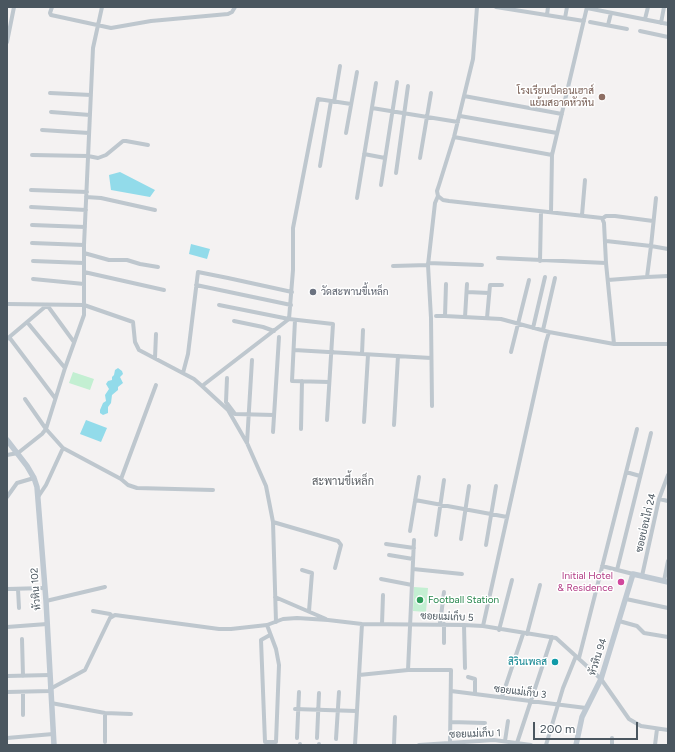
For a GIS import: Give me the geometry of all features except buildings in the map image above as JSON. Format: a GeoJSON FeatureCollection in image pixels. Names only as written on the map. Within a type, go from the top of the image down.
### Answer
{"type":"FeatureCollection","features":[{"type":"Feature","properties":{"kind":"street"},"geometry":{"type":"LineString","coordinates":[[7,42],[9,24],[14,7]]}},
{"type":"Feature","properties":{"kind":"street"},"geometry":{"type":"LineString","coordinates":[[52,7],[50,13],[51,15],[111,28],[151,21],[228,14],[232,12],[235,7]]}},
{"type":"Feature","properties":{"kind":"street"},"geometry":{"type":"LineString","coordinates":[[7,455],[18,453],[46,429],[84,314],[84,245],[93,48],[102,7]]}},
{"type":"Feature","properties":{"kind":"street"},"geometry":{"type":"LineString","coordinates":[[432,406],[431,318],[428,264],[435,203],[460,116],[473,60],[477,7]]}},
{"type":"Feature","properties":{"kind":"street"},"geometry":{"type":"LineString","coordinates":[[499,7],[521,9],[584,21]]}},
{"type":"Feature","properties":{"kind":"street"},"geometry":{"type":"LineString","coordinates":[[547,15],[548,7]]}},
{"type":"Feature","properties":{"kind":"street"},"geometry":{"type":"LineString","coordinates":[[565,18],[567,7]]}},
{"type":"Feature","properties":{"kind":"street"},"geometry":{"type":"LineString","coordinates":[[645,19],[648,7]]}},
{"type":"Feature","properties":{"kind":"street"},"geometry":{"type":"LineString","coordinates":[[661,23],[664,7]]}},
{"type":"Feature","properties":{"kind":"street"},"geometry":{"type":"LineString","coordinates":[[551,212],[552,155],[587,8],[668,24]]}},
{"type":"Feature","properties":{"kind":"street"},"geometry":{"type":"LineString","coordinates":[[608,25],[611,13]]}},
{"type":"Feature","properties":{"kind":"street"},"geometry":{"type":"LineString","coordinates":[[590,22],[627,29]]}},
{"type":"Feature","properties":{"kind":"street"},"geometry":{"type":"LineString","coordinates":[[640,31],[668,37]]}},
{"type":"Feature","properties":{"kind":"street"},"geometry":{"type":"LineString","coordinates":[[320,166],[340,66]]}},
{"type":"Feature","properties":{"kind":"street"},"geometry":{"type":"LineString","coordinates":[[346,133],[357,72]]}},
{"type":"Feature","properties":{"kind":"street"},"geometry":{"type":"LineString","coordinates":[[381,184],[398,82]]}},
{"type":"Feature","properties":{"kind":"street"},"geometry":{"type":"LineString","coordinates":[[357,198],[376,83]]}},
{"type":"Feature","properties":{"kind":"street"},"geometry":{"type":"LineString","coordinates":[[396,173],[408,86]]}},
{"type":"Feature","properties":{"kind":"street"},"geometry":{"type":"LineString","coordinates":[[50,92],[91,95]]}},
{"type":"Feature","properties":{"kind":"street"},"geometry":{"type":"LineString","coordinates":[[420,158],[431,93]]}},
{"type":"Feature","properties":{"kind":"street"},"geometry":{"type":"LineString","coordinates":[[464,96],[562,114]]}},
{"type":"Feature","properties":{"kind":"street"},"geometry":{"type":"LineString","coordinates":[[202,386],[290,319],[293,270],[292,228],[318,99],[351,104]]}},
{"type":"Feature","properties":{"kind":"street"},"geometry":{"type":"LineString","coordinates":[[372,108],[458,122]]}},
{"type":"Feature","properties":{"kind":"street"},"geometry":{"type":"LineString","coordinates":[[51,112],[90,115]]}},
{"type":"Feature","properties":{"kind":"street"},"geometry":{"type":"LineString","coordinates":[[460,116],[557,133]]}},
{"type":"Feature","properties":{"kind":"street"},"geometry":{"type":"LineString","coordinates":[[42,130],[90,133]]}},
{"type":"Feature","properties":{"kind":"street"},"geometry":{"type":"LineString","coordinates":[[454,137],[552,155]]}},
{"type":"Feature","properties":{"kind":"street"},"geometry":{"type":"LineString","coordinates":[[32,154],[88,156],[98,158],[102,157],[126,140],[148,145]]}},
{"type":"Feature","properties":{"kind":"street"},"geometry":{"type":"LineString","coordinates":[[364,154],[385,158]]}},
{"type":"Feature","properties":{"kind":"street"},"geometry":{"type":"LineString","coordinates":[[582,215],[585,180]]}},
{"type":"Feature","properties":{"kind":"street"},"geometry":{"type":"LineString","coordinates":[[32,190],[87,192]]}},
{"type":"Feature","properties":{"kind":"street"},"geometry":{"type":"LineString","coordinates":[[438,196],[443,200],[449,201],[541,212],[603,218],[606,216],[615,216],[653,221]]}},
{"type":"Feature","properties":{"kind":"street"},"geometry":{"type":"LineString","coordinates":[[86,197],[101,198],[155,210]]}},
{"type":"Feature","properties":{"kind":"street"},"geometry":{"type":"LineString","coordinates":[[647,277],[656,198]]}},
{"type":"Feature","properties":{"kind":"street"},"geometry":{"type":"LineString","coordinates":[[32,207],[86,210]]}},
{"type":"Feature","properties":{"kind":"street"},"geometry":{"type":"LineString","coordinates":[[540,261],[541,212]]}},
{"type":"Feature","properties":{"kind":"street"},"geometry":{"type":"LineString","coordinates":[[603,218],[614,344]]}},
{"type":"Feature","properties":{"kind":"street"},"geometry":{"type":"LineString","coordinates":[[32,225],[85,227]]}},
{"type":"Feature","properties":{"kind":"street"},"geometry":{"type":"LineString","coordinates":[[606,241],[668,249]]}},
{"type":"Feature","properties":{"kind":"street"},"geometry":{"type":"LineString","coordinates":[[32,243],[84,245]]}},
{"type":"Feature","properties":{"kind":"street"},"geometry":{"type":"LineString","coordinates":[[84,253],[109,260],[127,260],[158,267]]}},
{"type":"Feature","properties":{"kind":"street"},"geometry":{"type":"LineString","coordinates":[[498,258],[606,263]]}},
{"type":"Feature","properties":{"kind":"street"},"geometry":{"type":"LineString","coordinates":[[33,261],[84,263]]}},
{"type":"Feature","properties":{"kind":"street"},"geometry":{"type":"LineString","coordinates":[[393,266],[428,264],[482,265]]}},
{"type":"Feature","properties":{"kind":"street"},"geometry":{"type":"LineString","coordinates":[[84,272],[164,290]]}},
{"type":"Feature","properties":{"kind":"street"},"geometry":{"type":"LineString","coordinates":[[183,373],[188,354],[196,285],[199,272],[292,292]]}},
{"type":"Feature","properties":{"kind":"street"},"geometry":{"type":"LineString","coordinates":[[608,280],[668,276]]}},
{"type":"Feature","properties":{"kind":"street"},"geometry":{"type":"LineString","coordinates":[[534,328],[545,277]]}},
{"type":"Feature","properties":{"kind":"street"},"geometry":{"type":"LineString","coordinates":[[543,330],[555,278]]}},
{"type":"Feature","properties":{"kind":"street"},"geometry":{"type":"LineString","coordinates":[[33,279],[84,284]]}},
{"type":"Feature","properties":{"kind":"street"},"geometry":{"type":"LineString","coordinates":[[511,352],[528,280]]}},
{"type":"Feature","properties":{"kind":"street"},"geometry":{"type":"LineString","coordinates":[[445,316],[446,284]]}},
{"type":"Feature","properties":{"kind":"street"},"geometry":{"type":"LineString","coordinates":[[465,317],[467,284]]}},
{"type":"Feature","properties":{"kind":"street"},"geometry":{"type":"LineString","coordinates":[[487,318],[490,284],[502,285]]}},
{"type":"Feature","properties":{"kind":"street"},"geometry":{"type":"LineString","coordinates":[[196,285],[291,305]]}},
{"type":"Feature","properties":{"kind":"street"},"geometry":{"type":"LineString","coordinates":[[467,292],[490,293]]}},
{"type":"Feature","properties":{"kind":"street"},"geometry":{"type":"LineString","coordinates":[[7,304],[84,305],[133,322],[136,347],[183,373],[202,386],[228,410],[247,443],[266,486],[273,522],[276,622]]}},
{"type":"Feature","properties":{"kind":"street"},"geometry":{"type":"LineString","coordinates":[[47,305],[8,338],[55,398]]}},
{"type":"Feature","properties":{"kind":"street"},"geometry":{"type":"LineString","coordinates":[[47,305],[74,342]]}},
{"type":"Feature","properties":{"kind":"street"},"geometry":{"type":"LineString","coordinates":[[219,305],[295,320],[333,324],[327,420]]}},
{"type":"Feature","properties":{"kind":"street"},"geometry":{"type":"LineString","coordinates":[[436,316],[501,319],[549,332],[614,344],[668,344]]}},
{"type":"Feature","properties":{"kind":"street"},"geometry":{"type":"LineString","coordinates":[[295,320],[292,381],[329,382]]}},
{"type":"Feature","properties":{"kind":"street"},"geometry":{"type":"LineString","coordinates":[[234,321],[263,327],[274,331]]}},
{"type":"Feature","properties":{"kind":"street"},"geometry":{"type":"LineString","coordinates":[[27,322],[65,368]]}},
{"type":"Feature","properties":{"kind":"street"},"geometry":{"type":"LineString","coordinates":[[362,354],[363,330]]}},
{"type":"Feature","properties":{"kind":"street"},"geometry":{"type":"LineString","coordinates":[[483,626],[549,332]]}},
{"type":"Feature","properties":{"kind":"street"},"geometry":{"type":"LineString","coordinates":[[155,358],[156,334]]}},
{"type":"Feature","properties":{"kind":"street"},"geometry":{"type":"LineString","coordinates":[[273,432],[279,337]]}},
{"type":"Feature","properties":{"kind":"street"},"geometry":{"type":"LineString","coordinates":[[294,350],[431,358]]}},
{"type":"Feature","properties":{"kind":"street"},"geometry":{"type":"LineString","coordinates":[[364,422],[368,354]]}},
{"type":"Feature","properties":{"kind":"street"},"geometry":{"type":"LineString","coordinates":[[394,425],[398,356]]}},
{"type":"Feature","properties":{"kind":"street"},"geometry":{"type":"LineString","coordinates":[[247,443],[252,360]]}},
{"type":"Feature","properties":{"kind":"street"},"geometry":{"type":"LineString","coordinates":[[227,378],[226,402],[235,414],[274,415]]}},
{"type":"Feature","properties":{"kind":"street"},"geometry":{"type":"LineString","coordinates":[[301,428],[302,382]]}},
{"type":"Feature","properties":{"kind":"street"},"geometry":{"type":"LineString","coordinates":[[121,479],[156,385]]}},
{"type":"Feature","properties":{"kind":"street"},"geometry":{"type":"LineString","coordinates":[[25,399],[46,429],[63,448],[121,479],[128,485],[137,488],[213,490]]}},
{"type":"Feature","properties":{"kind":"street"},"geometry":{"type":"LineString","coordinates":[[546,745],[558,705],[577,657],[637,429]]}},
{"type":"Feature","properties":{"kind":"street"},"geometry":{"type":"LineString","coordinates":[[617,570],[651,433]]}},
{"type":"Feature","properties":{"kind":"street","name":"หัวหิน 102"},"geometry":{"type":"LineString","coordinates":[[7,440],[18,453],[34,478],[38,498],[46,601],[54,745]]}},
{"type":"Feature","properties":{"kind":"street"},"geometry":{"type":"LineString","coordinates":[[38,498],[46,486],[63,448]]}},
{"type":"Feature","properties":{"kind":"street"},"geometry":{"type":"LineString","coordinates":[[626,472],[640,476]]}},
{"type":"Feature","properties":{"kind":"street","name":"ซอยบ่อนไก่ 24"},"geometry":{"type":"LineString","coordinates":[[642,576],[659,499],[668,475]]}},
{"type":"Feature","properties":{"kind":"street"},"geometry":{"type":"LineString","coordinates":[[410,531],[419,477]]}},
{"type":"Feature","properties":{"kind":"street"},"geometry":{"type":"LineString","coordinates":[[7,497],[17,483],[34,478]]}},
{"type":"Feature","properties":{"kind":"street"},"geometry":{"type":"LineString","coordinates":[[436,535],[444,480]]}},
{"type":"Feature","properties":{"kind":"street"},"geometry":{"type":"LineString","coordinates":[[460,539],[469,486]]}},
{"type":"Feature","properties":{"kind":"street"},"geometry":{"type":"LineString","coordinates":[[486,545],[496,486]]}},
{"type":"Feature","properties":{"kind":"street"},"geometry":{"type":"LineString","coordinates":[[659,499],[668,501]]}},
{"type":"Feature","properties":{"kind":"street"},"geometry":{"type":"LineString","coordinates":[[415,500],[465,508],[507,517]]}},
{"type":"Feature","properties":{"kind":"street"},"geometry":{"type":"LineString","coordinates":[[273,522],[338,541],[341,545],[335,568]]}},
{"type":"Feature","properties":{"kind":"street"},"geometry":{"type":"LineString","coordinates":[[408,670],[414,540]]}},
{"type":"Feature","properties":{"kind":"street"},"geometry":{"type":"LineString","coordinates":[[386,544],[414,548]]}},
{"type":"Feature","properties":{"kind":"street"},"geometry":{"type":"LineString","coordinates":[[389,555],[413,559]]}},
{"type":"Feature","properties":{"kind":"street"},"geometry":{"type":"LineString","coordinates":[[602,566],[666,582],[668,561]]}},
{"type":"Feature","properties":{"kind":"street"},"geometry":{"type":"LineString","coordinates":[[413,569],[462,574]]}},
{"type":"Feature","properties":{"kind":"street"},"geometry":{"type":"LineString","coordinates":[[302,570],[312,574],[309,611]]}},
{"type":"Feature","properties":{"kind":"street","name":"หัวหิน 94"},"geometry":{"type":"LineString","coordinates":[[576,745],[586,708],[601,680],[633,574]]}},
{"type":"Feature","properties":{"kind":"street"},"geometry":{"type":"LineString","coordinates":[[381,579],[412,585]]}},
{"type":"Feature","properties":{"kind":"street"},"geometry":{"type":"LineString","coordinates":[[499,630],[512,580]]}},
{"type":"Feature","properties":{"kind":"street"},"geometry":{"type":"LineString","coordinates":[[502,697],[525,634],[540,585]]}},
{"type":"Feature","properties":{"kind":"street"},"geometry":{"type":"LineString","coordinates":[[46,601],[105,587]]}},
{"type":"Feature","properties":{"kind":"street"},"geometry":{"type":"LineString","coordinates":[[7,589],[45,588]]}},
{"type":"Feature","properties":{"kind":"street"},"geometry":{"type":"LineString","coordinates":[[18,589],[19,608]]}},
{"type":"Feature","properties":{"kind":"street"},"geometry":{"type":"LineString","coordinates":[[444,592],[442,624],[444,643]]}},
{"type":"Feature","properties":{"kind":"street"},"geometry":{"type":"LineString","coordinates":[[382,624],[383,595]]}},
{"type":"Feature","properties":{"kind":"street"},"geometry":{"type":"LineString","coordinates":[[275,597],[328,620]]}},
{"type":"Feature","properties":{"kind":"street"},"geometry":{"type":"LineString","coordinates":[[626,599],[668,608]]}},
{"type":"Feature","properties":{"kind":"street","name":"ซอยแม่เก็บ 5"},"geometry":{"type":"LineString","coordinates":[[93,611],[110,614],[112,616],[120,615],[219,629],[267,625],[283,619],[328,620],[362,624],[442,624],[483,626],[499,630],[552,637],[557,639],[601,680],[629,719],[641,726],[668,730]]}},
{"type":"Feature","properties":{"kind":"street"},"geometry":{"type":"LineString","coordinates":[[7,692],[50,690],[80,674],[86,669],[112,616]]}},
{"type":"Feature","properties":{"kind":"street"},"geometry":{"type":"LineString","coordinates":[[619,621],[637,626],[644,633],[668,637]]}},
{"type":"Feature","properties":{"kind":"street"},"geometry":{"type":"LineString","coordinates":[[7,627],[47,624]]}},
{"type":"Feature","properties":{"kind":"street"},"geometry":{"type":"LineString","coordinates":[[355,745],[362,624]]}},
{"type":"Feature","properties":{"kind":"street"},"geometry":{"type":"LineString","coordinates":[[267,625],[276,649],[279,665],[276,742],[265,742],[261,640],[270,635]]}},
{"type":"Feature","properties":{"kind":"street"},"geometry":{"type":"LineString","coordinates":[[464,625],[465,668]]}},
{"type":"Feature","properties":{"kind":"street"},"geometry":{"type":"LineString","coordinates":[[517,743],[552,637]]}},
{"type":"Feature","properties":{"kind":"street"},"geometry":{"type":"LineString","coordinates":[[22,639],[23,676]]}},
{"type":"Feature","properties":{"kind":"street"},"geometry":{"type":"LineString","coordinates":[[359,675],[408,670],[451,670],[450,743]]}},
{"type":"Feature","properties":{"kind":"street"},"geometry":{"type":"LineString","coordinates":[[7,676],[50,675]]}},
{"type":"Feature","properties":{"kind":"street"},"geometry":{"type":"LineString","coordinates":[[468,677],[475,679],[475,694]]}},
{"type":"Feature","properties":{"kind":"street","name":"ซอยแม่เก็บ 3"},"geometry":{"type":"LineString","coordinates":[[451,691],[586,708]]}},
{"type":"Feature","properties":{"kind":"street"},"geometry":{"type":"LineString","coordinates":[[23,692],[23,715]]}},
{"type":"Feature","properties":{"kind":"street"},"geometry":{"type":"LineString","coordinates":[[297,738],[296,709],[299,692]]}},
{"type":"Feature","properties":{"kind":"street"},"geometry":{"type":"LineString","coordinates":[[336,739],[339,692]]}},
{"type":"Feature","properties":{"kind":"street"},"geometry":{"type":"LineString","coordinates":[[317,738],[319,693]]}},
{"type":"Feature","properties":{"kind":"street"},"geometry":{"type":"LineString","coordinates":[[51,703],[105,713],[131,714]]}},
{"type":"Feature","properties":{"kind":"street"},"geometry":{"type":"LineString","coordinates":[[296,709],[356,711]]}},
{"type":"Feature","properties":{"kind":"street"},"geometry":{"type":"LineString","coordinates":[[105,713],[105,742]]}},
{"type":"Feature","properties":{"kind":"street"},"geometry":{"type":"LineString","coordinates":[[394,745],[395,717]]}},
{"type":"Feature","properties":{"kind":"street"},"geometry":{"type":"LineString","coordinates":[[505,741],[508,721]]}},
{"type":"Feature","properties":{"kind":"street"},"geometry":{"type":"LineString","coordinates":[[451,722],[485,723]]}},
{"type":"Feature","properties":{"kind":"street"},"geometry":{"type":"LineString","coordinates":[[655,745],[657,729]]}},
{"type":"Feature","properties":{"kind":"street"},"geometry":{"type":"LineString","coordinates":[[7,738],[53,734]]}},
{"type":"Feature","properties":{"kind":"street"},"geometry":{"type":"LineString","coordinates":[[612,738],[612,745]]}},
{"type":"Feature","properties":{"kind":"street","name":"ซอยแม่เก็บ 1"},"geometry":{"type":"LineString","coordinates":[[419,745],[505,741],[511,744],[517,743],[528,745]]}},
{"type":"Feature","properties":{"kind":"green space"},"geometry":{"type":"Polygon","coordinates":[[[73,372],[94,379],[90,390],[69,383],[73,372]]]}},
{"type":"Feature","properties":{"kind":"green space","name":"Football Station"},"geometry":{"type":"Polygon","coordinates":[[[414,587],[428,588],[426,612],[413,611],[414,587]]]}},
{"type":"Feature","properties":{"kind":"water"},"geometry":{"type":"Polygon","coordinates":[[[120,172],[155,190],[150,197],[111,190],[109,175],[120,172]]]}},
{"type":"Feature","properties":{"kind":"water"},"geometry":{"type":"Polygon","coordinates":[[[191,244],[210,249],[207,259],[189,254],[191,244]]]}},
{"type":"Feature","properties":{"kind":"water"},"geometry":{"type":"Polygon","coordinates":[[[118,368],[123,374],[120,377],[123,383],[112,395],[111,403],[108,407],[108,413],[103,415],[100,413],[100,410],[103,403],[106,401],[105,395],[109,389],[106,384],[108,381],[112,380],[115,370],[118,368]]]}},
{"type":"Feature","properties":{"kind":"water"},"geometry":{"type":"Polygon","coordinates":[[[86,420],[107,428],[101,442],[80,434],[86,420]]]}},
{"type":"Feature","properties":{"kind":"place","name":"โรงเรียนบีคอนเฮาส์ แย้มสอาดหัวหิน"},"geometry":{"type":"Point","coordinates":[602,97]}},
{"type":"Feature","properties":{"kind":"place","name":"วัดสะพานขี้เหล็ก"},"geometry":{"type":"Point","coordinates":[313,292]}},
{"type":"Feature","properties":{"kind":"place","name":"Initial Hotel & Residence"},"geometry":{"type":"Point","coordinates":[621,582]}},
{"type":"Feature","properties":{"kind":"place","name":"Football Station"},"geometry":{"type":"Point","coordinates":[420,600]}},
{"type":"Feature","properties":{"kind":"place","name":"สิรินเพลส"},"geometry":{"type":"Point","coordinates":[555,662]}},
{"type":"Feature","properties":{"kind":"district","name":"สะพานขี้เหล็ก"},"geometry":{"type":"Point","coordinates":[343,482]}}]}
